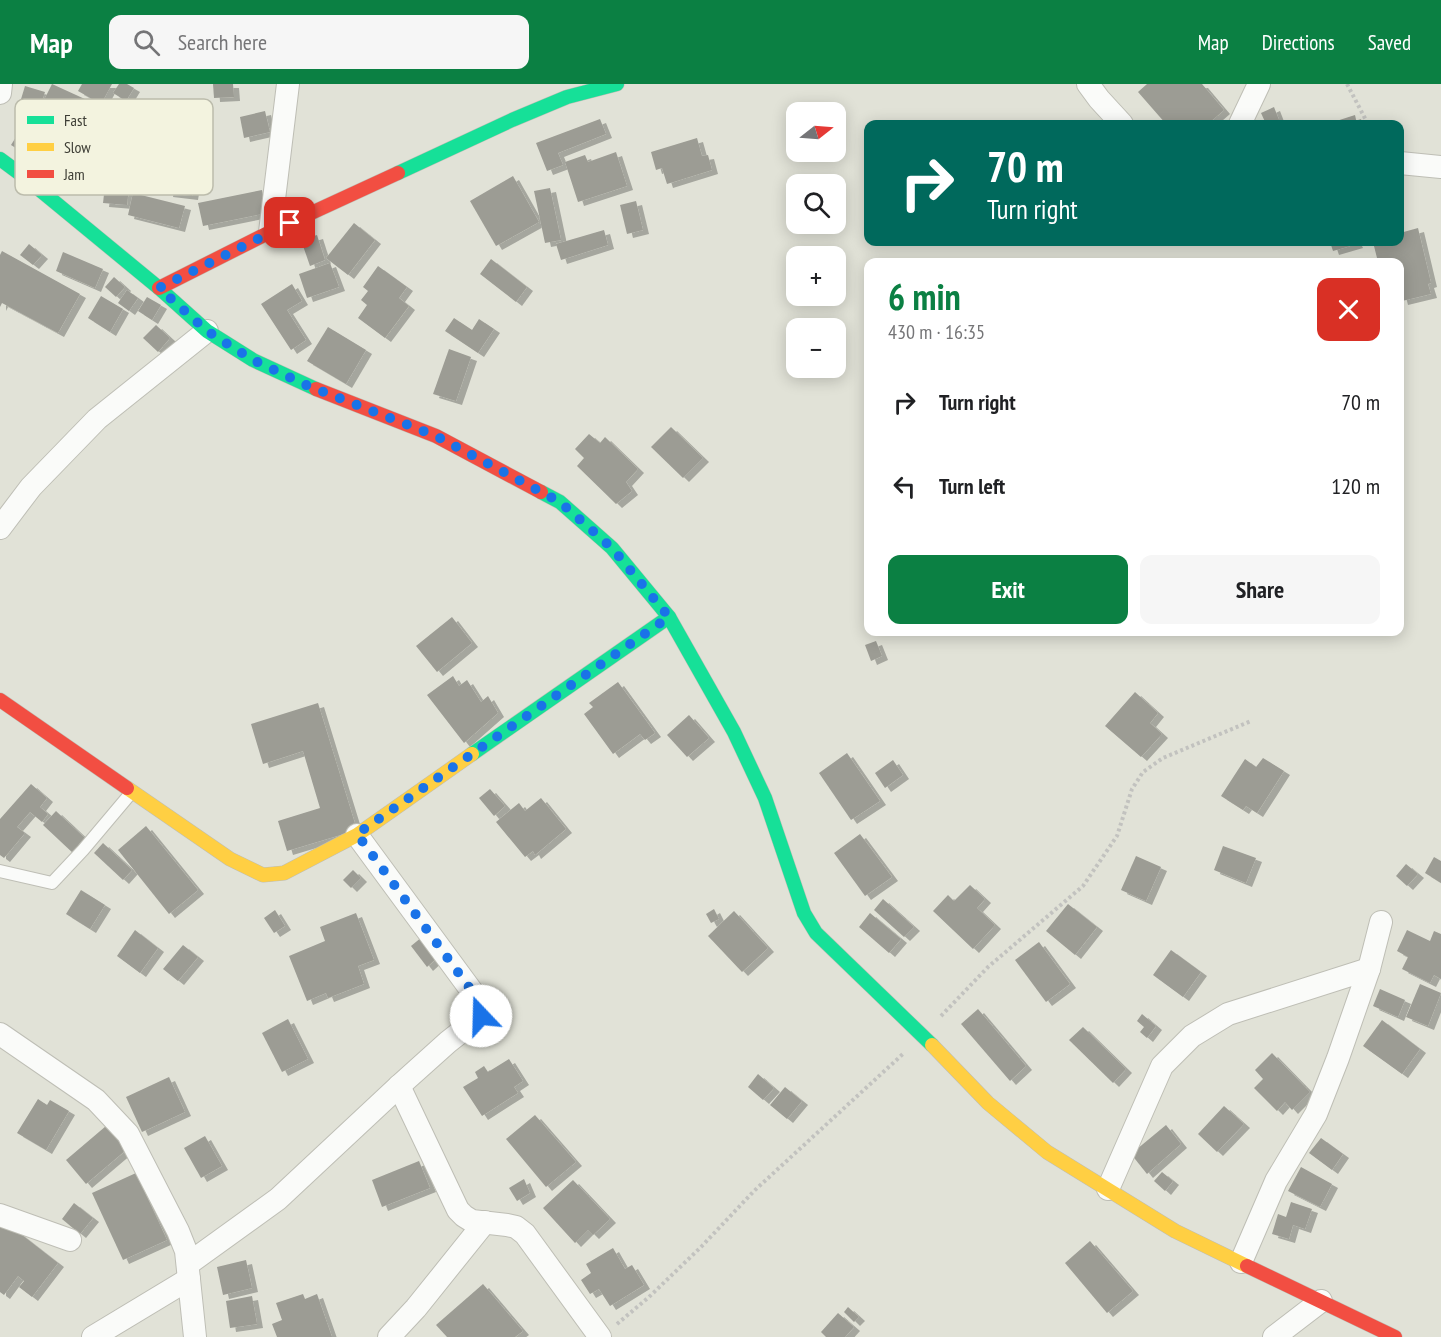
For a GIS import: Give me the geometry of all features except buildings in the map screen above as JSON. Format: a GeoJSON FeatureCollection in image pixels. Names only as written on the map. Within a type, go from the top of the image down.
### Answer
{"type":"FeatureCollection","features":[{"type":"Feature","properties":{"kind":"street"},"geometry":{"type":"LineString","coordinates":[[0,93],[1,84]]}},
{"type":"Feature","properties":{"kind":"street"},"geometry":{"type":"LineString","coordinates":[[270,232],[288,84]]}},
{"type":"Feature","properties":{"kind":"street"},"geometry":{"type":"LineString","coordinates":[[159,288],[270,232],[512,120],[567,97],[617,84]]}},
{"type":"Feature","properties":{"kind":"street"},"geometry":{"type":"LineString","coordinates":[[1088,84],[1118,120]]}},
{"type":"Feature","properties":{"kind":"street"},"geometry":{"type":"LineString","coordinates":[[1242,120],[1259,84]]}},
{"type":"Feature","properties":{"kind":"street"},"geometry":{"type":"LineString","coordinates":[[0,159],[15,170]]}},
{"type":"Feature","properties":{"kind":"street"},"geometry":{"type":"LineString","coordinates":[[1404,163],[1441,167]]}},
{"type":"Feature","properties":{"kind":"street"},"geometry":{"type":"LineString","coordinates":[[46,195],[159,288],[207,331],[253,360],[306,385],[436,436],[560,502],[612,548],[669,617],[734,732],[765,798],[804,913],[816,933],[923,1035],[988,1103],[1047,1152],[1175,1231],[1395,1337]]}},
{"type":"Feature","properties":{"kind":"street"},"geometry":{"type":"LineString","coordinates":[[0,528],[31,487],[98,419],[207,331]]}},
{"type":"Feature","properties":{"kind":"street"},"geometry":{"type":"LineString","coordinates":[[0,700],[230,859],[263,875],[284,873],[357,834],[669,617]]}},
{"type":"Feature","properties":{"kind":"street"},"geometry":{"type":"LineString","coordinates":[[93,1337],[189,1272],[278,1200],[399,1086],[481,1016],[479,1001],[357,834]]}},
{"type":"Feature","properties":{"kind":"street"},"geometry":{"type":"LineString","coordinates":[[1241,1262],[1276,1181],[1316,1114],[1370,969],[1382,922]]}},
{"type":"Feature","properties":{"kind":"street"},"geometry":{"type":"LineString","coordinates":[[1108,1190],[1162,1066],[1192,1036],[1228,1014],[1370,969]]}},
{"type":"Feature","properties":{"kind":"street"},"geometry":{"type":"LineString","coordinates":[[0,1034],[96,1100],[128,1134],[186,1251],[195,1337]]}},
{"type":"Feature","properties":{"kind":"street"},"geometry":{"type":"LineString","coordinates":[[399,1086],[458,1210],[472,1221],[516,1227],[525,1234],[605,1334]]}},
{"type":"Feature","properties":{"kind":"street"},"geometry":{"type":"LineString","coordinates":[[0,1215],[70,1240]]}},
{"type":"Feature","properties":{"kind":"street"},"geometry":{"type":"LineString","coordinates":[[389,1337],[416,1308],[485,1222]]}},
{"type":"Feature","properties":{"kind":"street"},"geometry":{"type":"LineString","coordinates":[[1274,1337],[1321,1301]]}},
{"type":"Feature","properties":{"kind":"lane"},"geometry":{"type":"LineString","coordinates":[[0,871],[52,883],[133,792]]}},
{"type":"Feature","properties":{"kind":"path"},"geometry":{"type":"LineString","coordinates":[[1347,84],[1366,120]]}},
{"type":"Feature","properties":{"kind":"path"},"geometry":{"type":"LineString","coordinates":[[605,1334],[649,1297],[754,1191],[923,1035],[988,967],[1083,886],[1117,836],[1132,789],[1143,772],[1163,758],[1251,721]]}},
{"type":"Feature","properties":{"kind":"traffic: fast"},"geometry":{"type":"LineString","coordinates":[[398,173],[567,97],[617,84]]}},
{"type":"Feature","properties":{"kind":"traffic: fast"},"geometry":{"type":"LineString","coordinates":[[0,159],[15,170]]}},
{"type":"Feature","properties":{"kind":"traffic: fast"},"geometry":{"type":"LineString","coordinates":[[46,195],[159,288],[207,331],[253,360],[316,389]]}},
{"type":"Feature","properties":{"kind":"traffic: fast"},"geometry":{"type":"LineString","coordinates":[[541,492],[560,502],[612,548],[669,617],[734,732],[765,798],[804,913],[816,933],[932,1045]]}},
{"type":"Feature","properties":{"kind":"traffic: fast"},"geometry":{"type":"LineString","coordinates":[[472,754],[669,617]]}},
{"type":"Feature","properties":{"kind":"traffic: slow"},"geometry":{"type":"LineString","coordinates":[[127,788],[230,859],[263,875],[284,873],[357,835],[472,754]]}},
{"type":"Feature","properties":{"kind":"traffic: slow"},"geometry":{"type":"LineString","coordinates":[[932,1045],[988,1103],[1047,1152],[1175,1231],[1247,1266]]}},
{"type":"Feature","properties":{"kind":"traffic: jam"},"geometry":{"type":"LineString","coordinates":[[159,288],[270,232],[398,173]]}},
{"type":"Feature","properties":{"kind":"traffic: jam"},"geometry":{"type":"LineString","coordinates":[[316,389],[436,436],[541,492]]}},
{"type":"Feature","properties":{"kind":"traffic: jam"},"geometry":{"type":"LineString","coordinates":[[0,700],[127,788]]}},
{"type":"Feature","properties":{"kind":"traffic: jam"},"geometry":{"type":"LineString","coordinates":[[1247,1266],[1395,1337]]}},
{"type":"Feature","properties":{"kind":"route"},"geometry":{"type":"LineString","coordinates":[[290,223],[159,288],[207,331],[253,360],[306,385],[436,436],[560,502],[612,548],[669,617],[357,834],[479,1001],[481,1016]]}}]}
